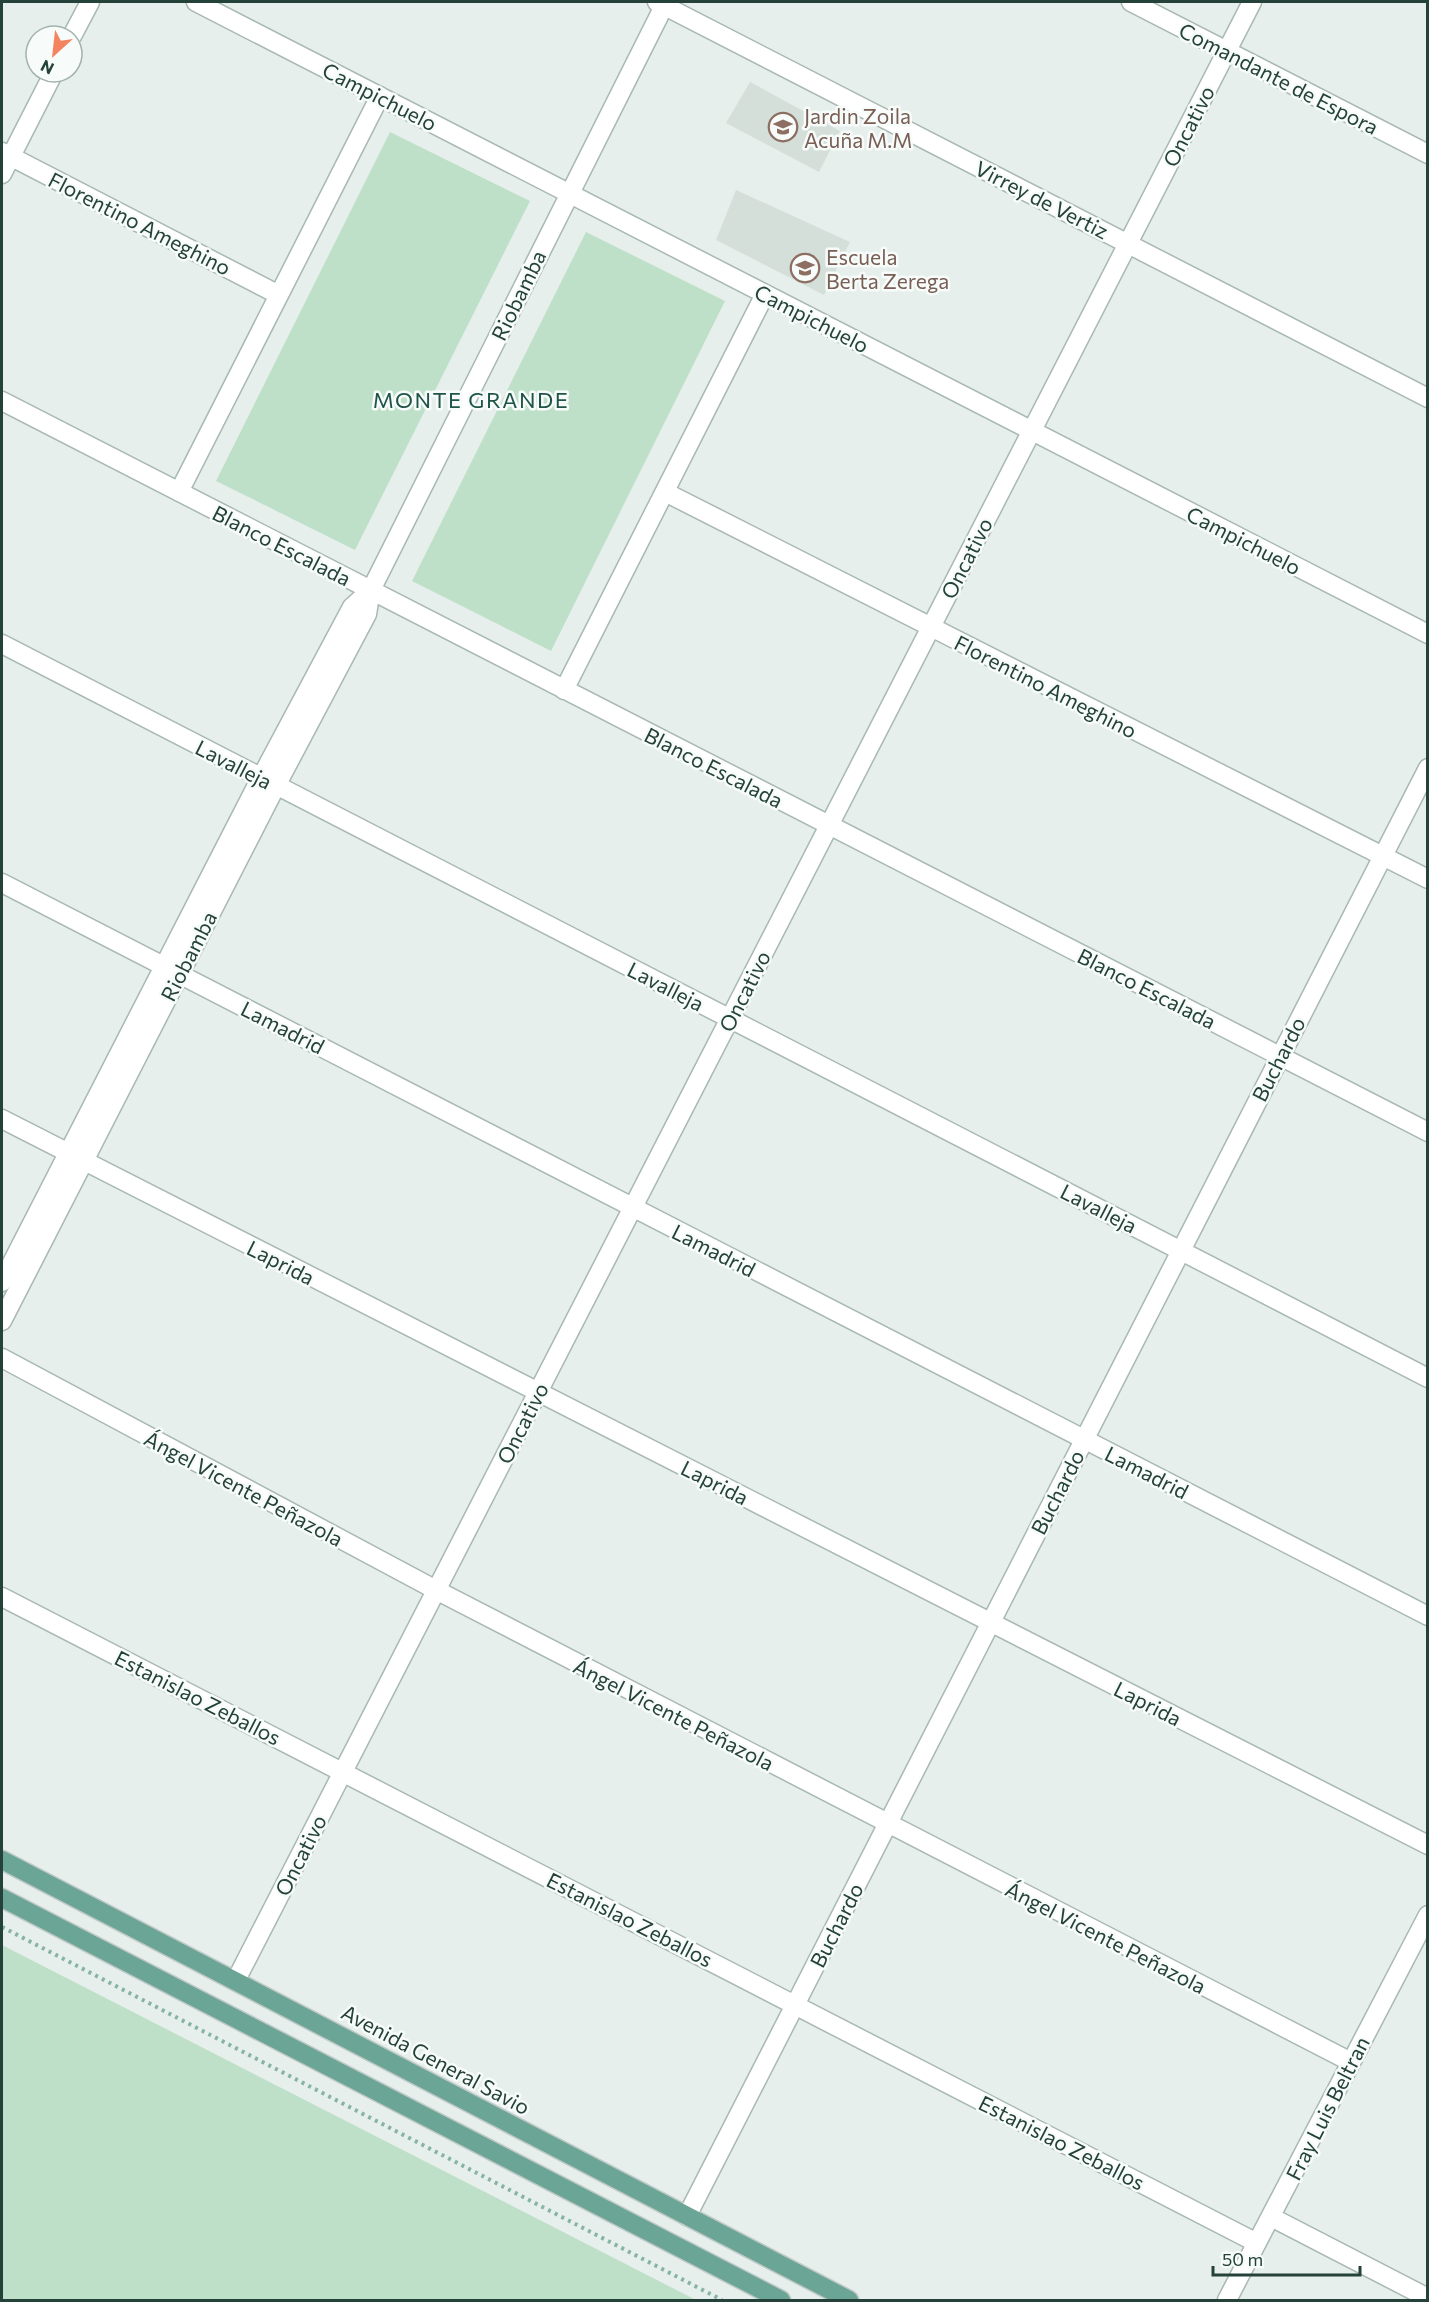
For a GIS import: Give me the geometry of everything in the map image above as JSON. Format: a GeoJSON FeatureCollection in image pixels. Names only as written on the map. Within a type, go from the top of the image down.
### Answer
{"type":"FeatureCollection","features":[{"type":"Feature","properties":{"kind":"main road","name":"Avenida General Savio"},"geometry":{"type":"LineString","coordinates":[[2,1860],[849,2301]]}},
{"type":"Feature","properties":{"kind":"main road"},"geometry":{"type":"LineString","coordinates":[[2,1898],[781,2301]]}},
{"type":"Feature","properties":{"kind":"street"},"geometry":{"type":"LineString","coordinates":[[78,24],[90,2]]}},
{"type":"Feature","properties":{"kind":"street","name":"Campichuelo"},"geometry":{"type":"LineString","coordinates":[[196,2],[1428,634]]}},
{"type":"Feature","properties":{"kind":"street","name":"Comandante de Espora"},"geometry":{"type":"LineString","coordinates":[[1131,2],[1428,154]]}},
{"type":"Feature","properties":{"kind":"street","name":"Oncativo"},"geometry":{"type":"LineString","coordinates":[[236,1980],[1252,2]]}},
{"type":"Feature","properties":{"kind":"street","name":"Riobamba"},"geometry":{"type":"LineString","coordinates":[[2,1282],[75,1157],[268,782],[352,607],[371,590],[662,3]]}},
{"type":"Feature","properties":{"kind":"street","name":"Virrey de Vertiz"},"geometry":{"type":"LineString","coordinates":[[662,3],[1428,398]]}},
{"type":"Feature","properties":{"kind":"street"},"geometry":{"type":"LineString","coordinates":[[2,174],[6,154],[47,84]]}},
{"type":"Feature","properties":{"kind":"street"},"geometry":{"type":"LineString","coordinates":[[179,492],[380,96]]}},
{"type":"Feature","properties":{"kind":"street","name":"Florentino Ameghino"},"geometry":{"type":"LineString","coordinates":[[6,154],[279,295]]}},
{"type":"Feature","properties":{"kind":"street"},"geometry":{"type":"LineString","coordinates":[[564,690],[765,294]]}},
{"type":"Feature","properties":{"kind":"street","name":"Blanco Escalada"},"geometry":{"type":"LineString","coordinates":[[2,401],[1428,1132]]}},
{"type":"Feature","properties":{"kind":"street","name":"Florentino Ameghino"},"geometry":{"type":"LineString","coordinates":[[665,492],[1428,879]]}},
{"type":"Feature","properties":{"kind":"street","name":"Lavalleja"},"geometry":{"type":"LineString","coordinates":[[2,644],[1428,1378]]}},
{"type":"Feature","properties":{"kind":"street","name":"Buchardo"},"geometry":{"type":"LineString","coordinates":[[687,2216],[1428,768]]}},
{"type":"Feature","properties":{"kind":"street","name":"Lamadrid"},"geometry":{"type":"LineString","coordinates":[[2,883],[1428,1616]]}},
{"type":"Feature","properties":{"kind":"street","name":"Laprida"},"geometry":{"type":"LineString","coordinates":[[2,1119],[1428,1845]]}},
{"type":"Feature","properties":{"kind":"street","name":"Riobamba"},"geometry":{"type":"LineString","coordinates":[[2,1321],[75,1157]]}},
{"type":"Feature","properties":{"kind":"street","name":"Ángel Vicente Peñazola"},"geometry":{"type":"LineString","coordinates":[[2,1358],[436,1590],[1351,2062]]}},
{"type":"Feature","properties":{"kind":"street","name":"Estanislao Zeballos"},"geometry":{"type":"LineString","coordinates":[[2,1597],[1257,2243]]}},
{"type":"Feature","properties":{"kind":"street","name":"Fray Luis Beltran"},"geometry":{"type":"LineString","coordinates":[[1227,2301],[1428,1915]]}},
{"type":"Feature","properties":{"kind":"street"},"geometry":{"type":"LineString","coordinates":[[1271,2217],[1428,2298]]}},
{"type":"Feature","properties":{"kind":"path"},"geometry":{"type":"LineString","coordinates":[[2,1927],[722,2301]]}},
{"type":"Feature","properties":{"kind":"shaded area","name":"Jardin Zoila Acuña M.M"},"geometry":{"type":"Polygon","coordinates":[[[750,82],[840,131],[819,172],[726,123],[750,82]]]}},
{"type":"Feature","properties":{"kind":"shaded area","name":"Escuela Berta Zerega"},"geometry":{"type":"Polygon","coordinates":[[[736,190],[850,242],[824,295],[716,240],[736,190]]]}},
{"type":"Feature","properties":{"kind":"green space"},"geometry":{"type":"Polygon","coordinates":[[[390,132],[530,201],[355,550],[216,481],[390,132]]]}},
{"type":"Feature","properties":{"kind":"green space"},"geometry":{"type":"Polygon","coordinates":[[[586,232],[725,301],[551,651],[412,581],[586,232]]]}},
{"type":"Feature","properties":{"kind":"green space"},"geometry":{"type":"Polygon","coordinates":[[[2,1945],[696,2300],[2,2300],[2,1945]]]}},
{"type":"Feature","properties":{"kind":"place","name":"Jardin Zoila Acuña M.M"},"geometry":{"type":"Point","coordinates":[783,127]}},
{"type":"Feature","properties":{"kind":"place","name":"Escuela Berta Zerega"},"geometry":{"type":"Point","coordinates":[805,268]}},
{"type":"Feature","properties":{"kind":"district","name":"MONTE GRANDE"},"geometry":{"type":"Point","coordinates":[471,399]}}]}
